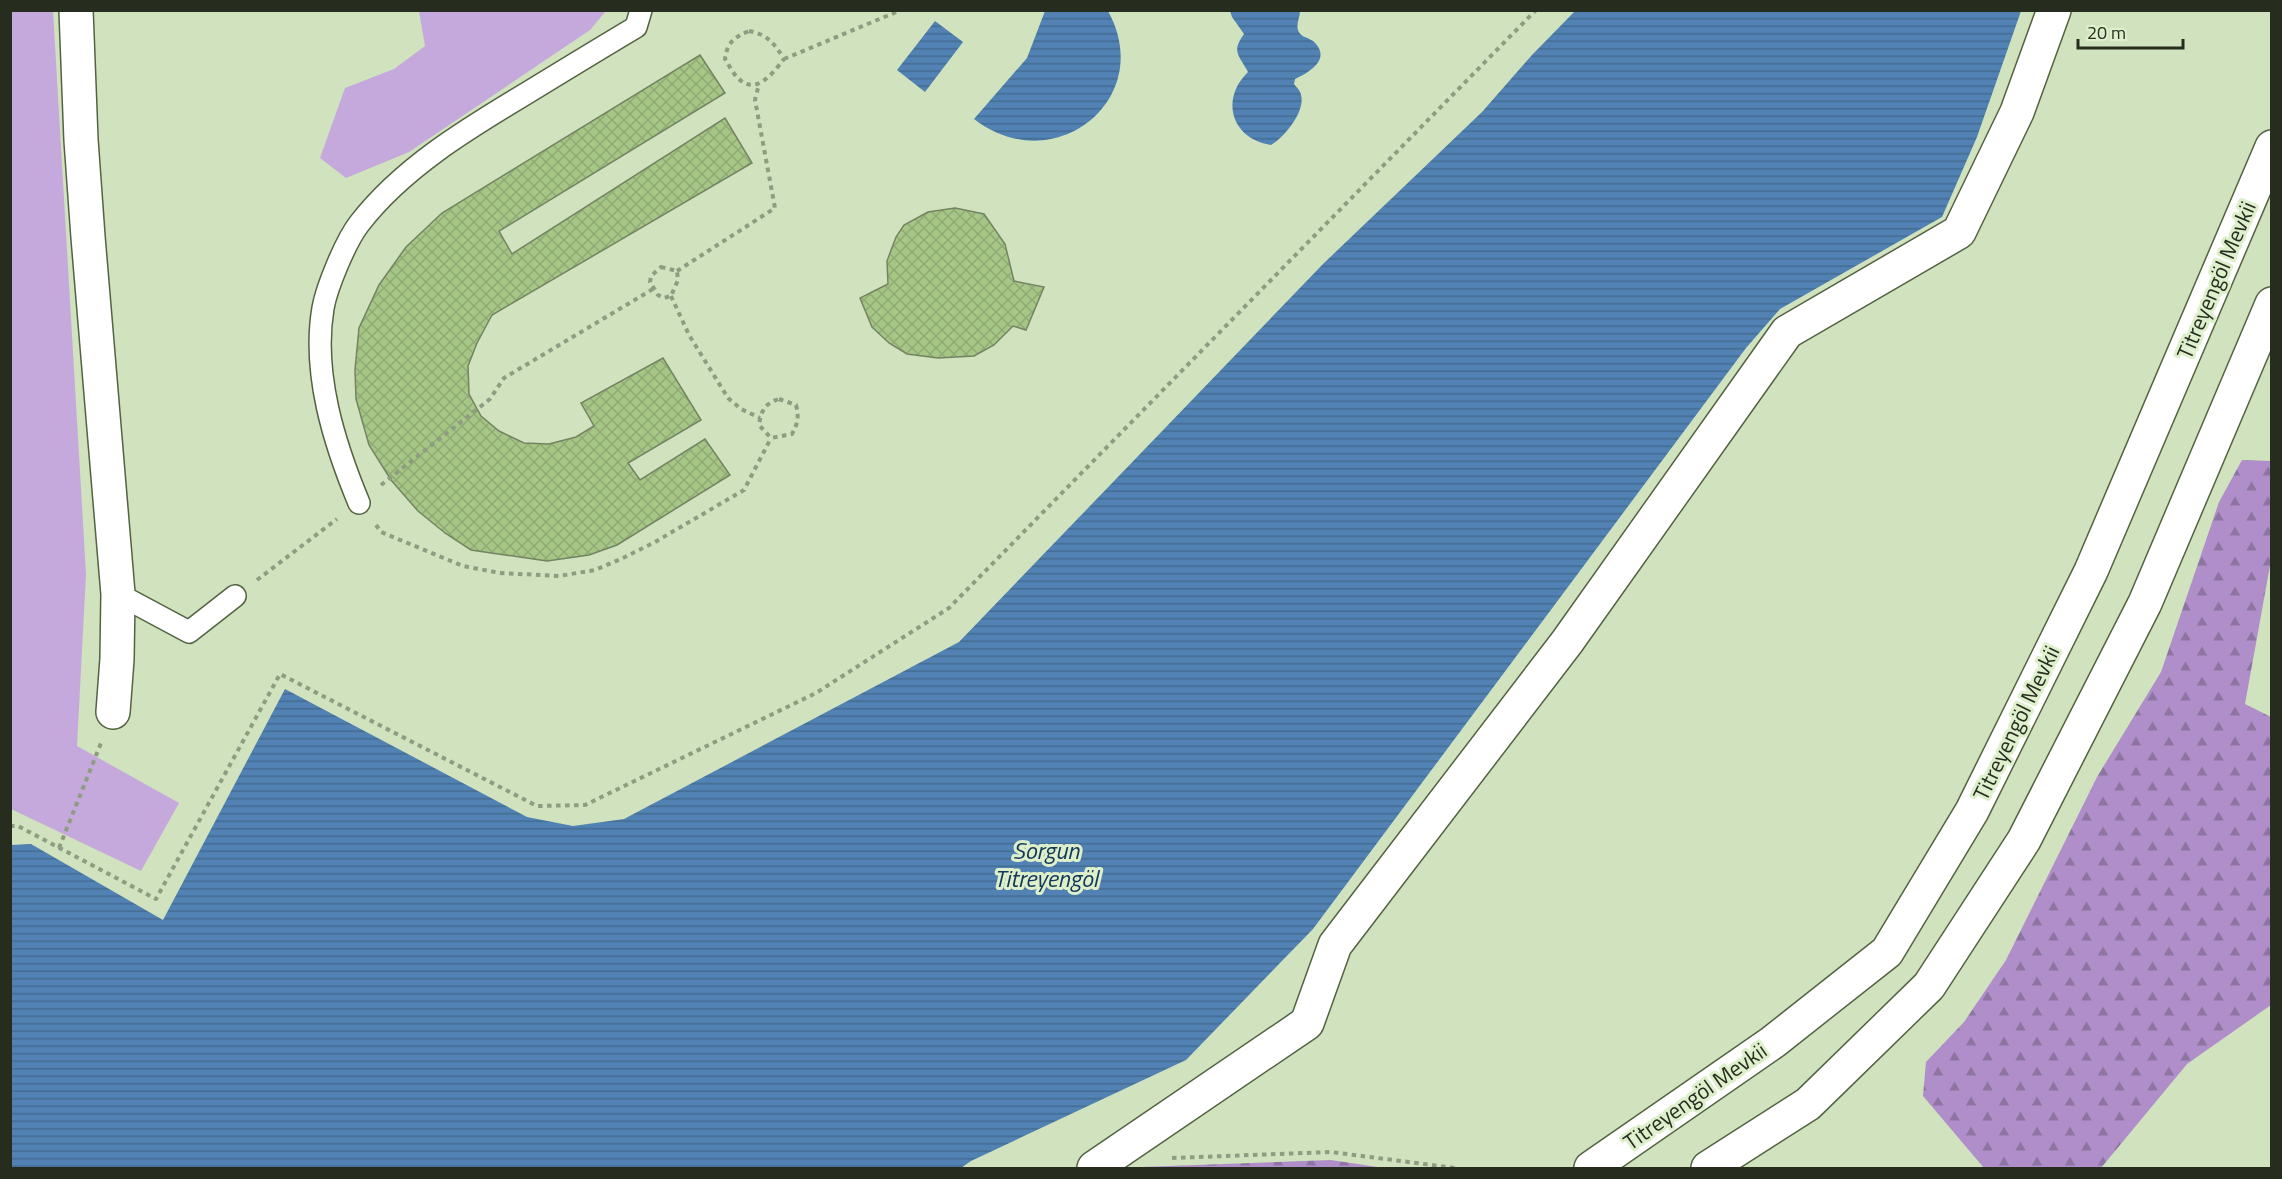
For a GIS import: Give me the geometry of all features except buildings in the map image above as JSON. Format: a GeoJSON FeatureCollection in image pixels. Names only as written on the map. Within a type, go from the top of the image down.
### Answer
{"type":"FeatureCollection","features":[{"type":"Feature","properties":{"kind":"street"},"geometry":{"type":"LineString","coordinates":[[76,10],[81,140],[118,594],[113,712]]}},
{"type":"Feature","properties":{"kind":"street"},"geometry":{"type":"LineString","coordinates":[[1094,1168],[1307,1023],[1335,945],[1567,642],[1787,332],[1959,232],[2017,112],[2054,10]]}},
{"type":"Feature","properties":{"kind":"street","name":"Titreyengöl Mevkii"},"geometry":{"type":"LineString","coordinates":[[1591,1168],[1773,1042],[1887,951],[1972,812],[2091,571],[2271,147]]}},
{"type":"Feature","properties":{"kind":"street"},"geometry":{"type":"LineString","coordinates":[[1708,1168],[1808,1104],[1929,986],[2024,840],[2145,603],[2271,304]]}},
{"type":"Feature","properties":{"kind":"lane"},"geometry":{"type":"LineString","coordinates":[[359,502],[344,467],[331,422],[324,382],[321,342],[323,308],[330,282],[357,226],[403,177],[472,125],[636,27],[641,10]]}},
{"type":"Feature","properties":{"kind":"lane"},"geometry":{"type":"LineString","coordinates":[[118,594],[189,632],[235,596]]}},
{"type":"Feature","properties":{"kind":"path"},"geometry":{"type":"LineString","coordinates":[[784,59],[769,38],[749,31],[731,40],[725,59],[739,80],[748,84],[759,84],[768,79],[784,59],[901,10]]}},
{"type":"Feature","properties":{"kind":"path"},"geometry":{"type":"LineString","coordinates":[[10,826],[18,826],[156,899],[280,674],[537,806],[585,805],[816,693],[950,608],[1536,10]]}},
{"type":"Feature","properties":{"kind":"path"},"geometry":{"type":"LineString","coordinates":[[671,296],[664,298],[658,295],[650,282],[651,276],[662,267],[677,271],[775,208],[755,100],[759,84]]}},
{"type":"Feature","properties":{"kind":"path"},"geometry":{"type":"LineString","coordinates":[[677,271],[678,280],[671,296],[689,335],[728,398],[741,409],[760,418]]}},
{"type":"Feature","properties":{"kind":"path"},"geometry":{"type":"LineString","coordinates":[[235,596],[490,399],[504,378],[653,289]]}},
{"type":"Feature","properties":{"kind":"path"},"geometry":{"type":"LineString","coordinates":[[785,399],[796,405],[799,416],[797,425],[792,434],[771,438],[759,425],[760,418],[764,408],[771,401],[785,399]]}},
{"type":"Feature","properties":{"kind":"path"},"geometry":{"type":"LineString","coordinates":[[359,502],[381,532],[463,566],[500,573],[559,576],[595,570],[623,558],[744,490],[771,438]]}},
{"type":"Feature","properties":{"kind":"path"},"geometry":{"type":"LineString","coordinates":[[59,848],[113,712]]}},
{"type":"Feature","properties":{"kind":"path"},"geometry":{"type":"LineString","coordinates":[[1164,1159],[1331,1152],[1455,1168]]}},
{"type":"Feature","properties":{"kind":"shaded area"},"geometry":{"type":"Polygon","coordinates":[[[419,10],[606,11],[590,30],[409,152],[346,178],[320,158],[345,88],[394,69],[425,46],[419,10]]]}},
{"type":"Feature","properties":{"kind":"shaded area"},"geometry":{"type":"Polygon","coordinates":[[[10,11],[53,11],[86,574],[77,746],[179,803],[141,871],[11,809],[10,11]]]}},
{"type":"Feature","properties":{"kind":"green space"},"geometry":{"type":"Polygon","coordinates":[[[2242,460],[2271,461],[2271,560],[2245,704],[2271,717],[2271,1005],[2187,1064],[2101,1168],[1984,1168],[1923,1096],[1926,1062],[1964,1022],[2006,960],[2097,777],[2161,672],[2219,502],[2242,460]]]}},
{"type":"Feature","properties":{"kind":"green space"},"geometry":{"type":"Polygon","coordinates":[[[1331,1160],[1384,1168],[1113,1168],[1331,1160]]]}},
{"type":"Feature","properties":{"kind":"water"},"geometry":{"type":"Polygon","coordinates":[[[1045,11],[1108,11],[1120,43],[1119,74],[1108,100],[1089,121],[1064,135],[1036,141],[1005,136],[974,119],[1027,58],[1045,11]]]}},
{"type":"Feature","properties":{"kind":"water"},"geometry":{"type":"Polygon","coordinates":[[[1230,11],[1300,11],[1298,30],[1302,36],[1313,41],[1320,53],[1317,64],[1295,79],[1294,84],[1300,91],[1302,99],[1301,106],[1294,122],[1283,136],[1271,145],[1247,135],[1234,116],[1232,105],[1234,94],[1248,72],[1237,49],[1244,34],[1230,11]]]}},
{"type":"Feature","properties":{"kind":"water","name":"Sorgun Titreyengöl"},"geometry":{"type":"Polygon","coordinates":[[[1575,11],[2021,11],[1977,137],[1942,217],[1780,309],[1746,348],[1313,929],[1186,1060],[971,1161],[961,1168],[11,1168],[11,845],[31,844],[163,920],[285,689],[527,817],[573,826],[624,819],[959,642],[1323,264],[1482,112],[1532,55],[1575,11]]]}},
{"type":"Feature","properties":{"kind":"water"},"geometry":{"type":"Polygon","coordinates":[[[935,21],[963,42],[925,92],[897,70],[935,21]]]}}]}
